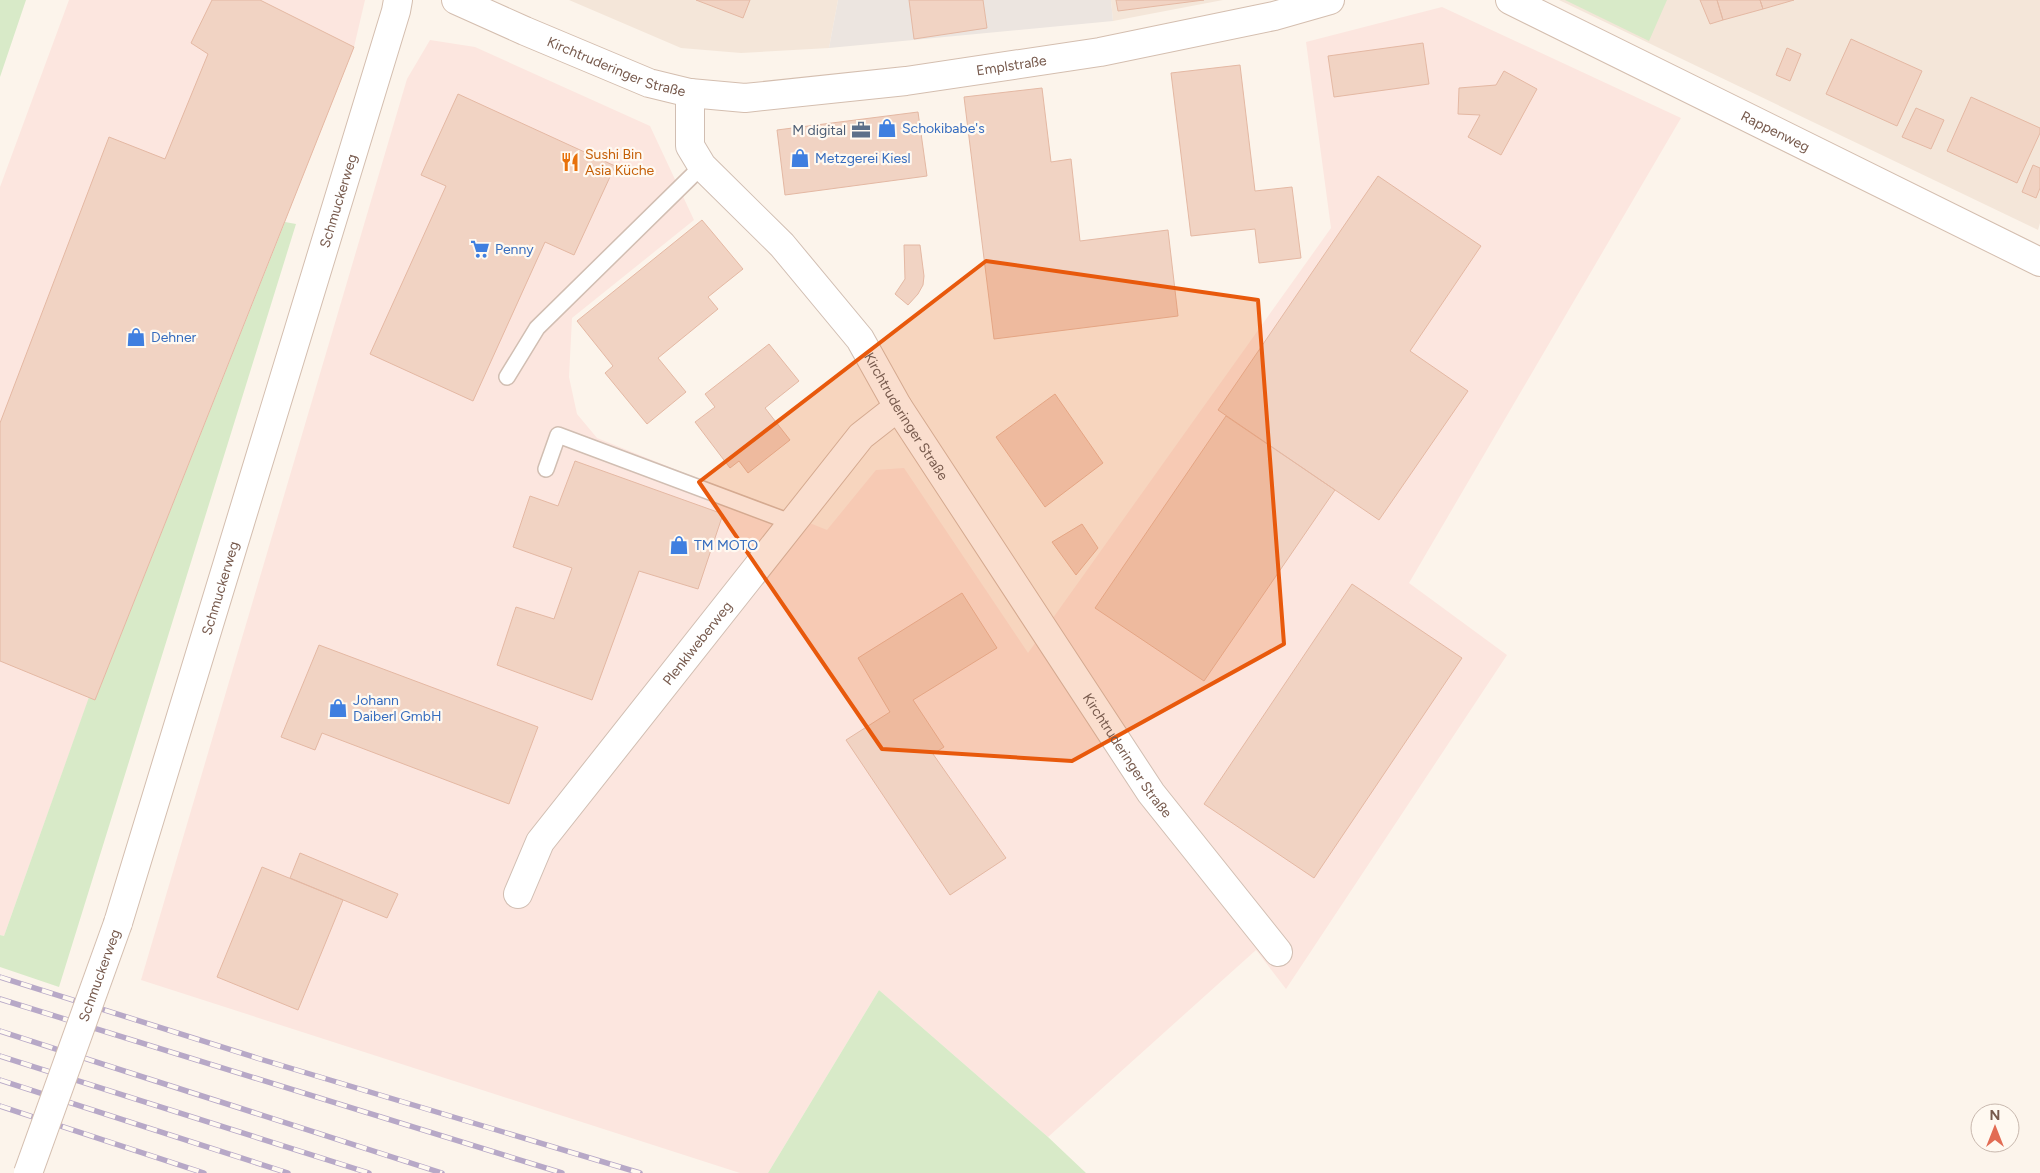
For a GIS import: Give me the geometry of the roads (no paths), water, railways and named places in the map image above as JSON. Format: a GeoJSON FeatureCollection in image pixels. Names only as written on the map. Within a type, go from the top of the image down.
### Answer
{"type":"FeatureCollection","features":[{"type":"Feature","properties":{"kind":"street","name":"Schmuckerweg"},"geometry":{"type":"LineString","coordinates":[[28,1173],[118,923],[300,331],[398,0]]}},
{"type":"Feature","properties":{"kind":"street","name":"Kirchtruderinger Straße"},"geometry":{"type":"LineString","coordinates":[[456,0],[648,83],[690,93],[690,146],[702,166],[782,245],[860,339],[898,407],[1151,793],[1278,952]]}},
{"type":"Feature","properties":{"kind":"street","name":"Emplstraße"},"geometry":{"type":"LineString","coordinates":[[690,93],[744,98],[916,79],[1141,44],[1274,16],[1330,0]]}},
{"type":"Feature","properties":{"kind":"street","name":"Rappenweg"},"geometry":{"type":"LineString","coordinates":[[1510,0],[2040,262]]}},
{"type":"Feature","properties":{"kind":"street","name":"Plenklweberweg"},"geometry":{"type":"LineString","coordinates":[[518,894],[540,842],[862,436],[898,407]]}},
{"type":"Feature","properties":{"kind":"lane"},"geometry":{"type":"LineString","coordinates":[[507,377],[537,328],[702,166]]}},
{"type":"Feature","properties":{"kind":"lane"},"geometry":{"type":"LineString","coordinates":[[546,469],[558,435],[793,523]]}},
{"type":"Feature","properties":{"kind":"railway"},"geometry":{"type":"LineString","coordinates":[[0,977],[260,1059],[640,1173]]}},
{"type":"Feature","properties":{"kind":"railway"},"geometry":{"type":"LineString","coordinates":[[0,999],[562,1173]]}},
{"type":"Feature","properties":{"kind":"railway"},"geometry":{"type":"LineString","coordinates":[[0,1031],[442,1173]]}},
{"type":"Feature","properties":{"kind":"railway"},"geometry":{"type":"LineString","coordinates":[[0,1056],[369,1173]]}},
{"type":"Feature","properties":{"kind":"railway"},"geometry":{"type":"LineString","coordinates":[[0,1080],[288,1173]]}},
{"type":"Feature","properties":{"kind":"railway"},"geometry":{"type":"LineString","coordinates":[[0,1106],[204,1173]]}},
{"type":"Feature","properties":{"kind":"place","name":"Schokibabe's"},"geometry":{"type":"Point","coordinates":[887,128]}},
{"type":"Feature","properties":{"kind":"place","name":"M digital"},"geometry":{"type":"Point","coordinates":[861,130]}},
{"type":"Feature","properties":{"kind":"place","name":"Metzgerei Kiesl"},"geometry":{"type":"Point","coordinates":[800,158]}},
{"type":"Feature","properties":{"kind":"place","name":"Sushi Bin Asia Küche"},"geometry":{"type":"Point","coordinates":[570,162]}},
{"type":"Feature","properties":{"kind":"place","name":"Penny"},"geometry":{"type":"Point","coordinates":[480,249]}},
{"type":"Feature","properties":{"kind":"place","name":"Dehner"},"geometry":{"type":"Point","coordinates":[136,337]}},
{"type":"Feature","properties":{"kind":"place","name":"TM MOTO"},"geometry":{"type":"Point","coordinates":[679,545]}},
{"type":"Feature","properties":{"kind":"place","name":"Johann Daiberl GmbH"},"geometry":{"type":"Point","coordinates":[338,708]}}]}
